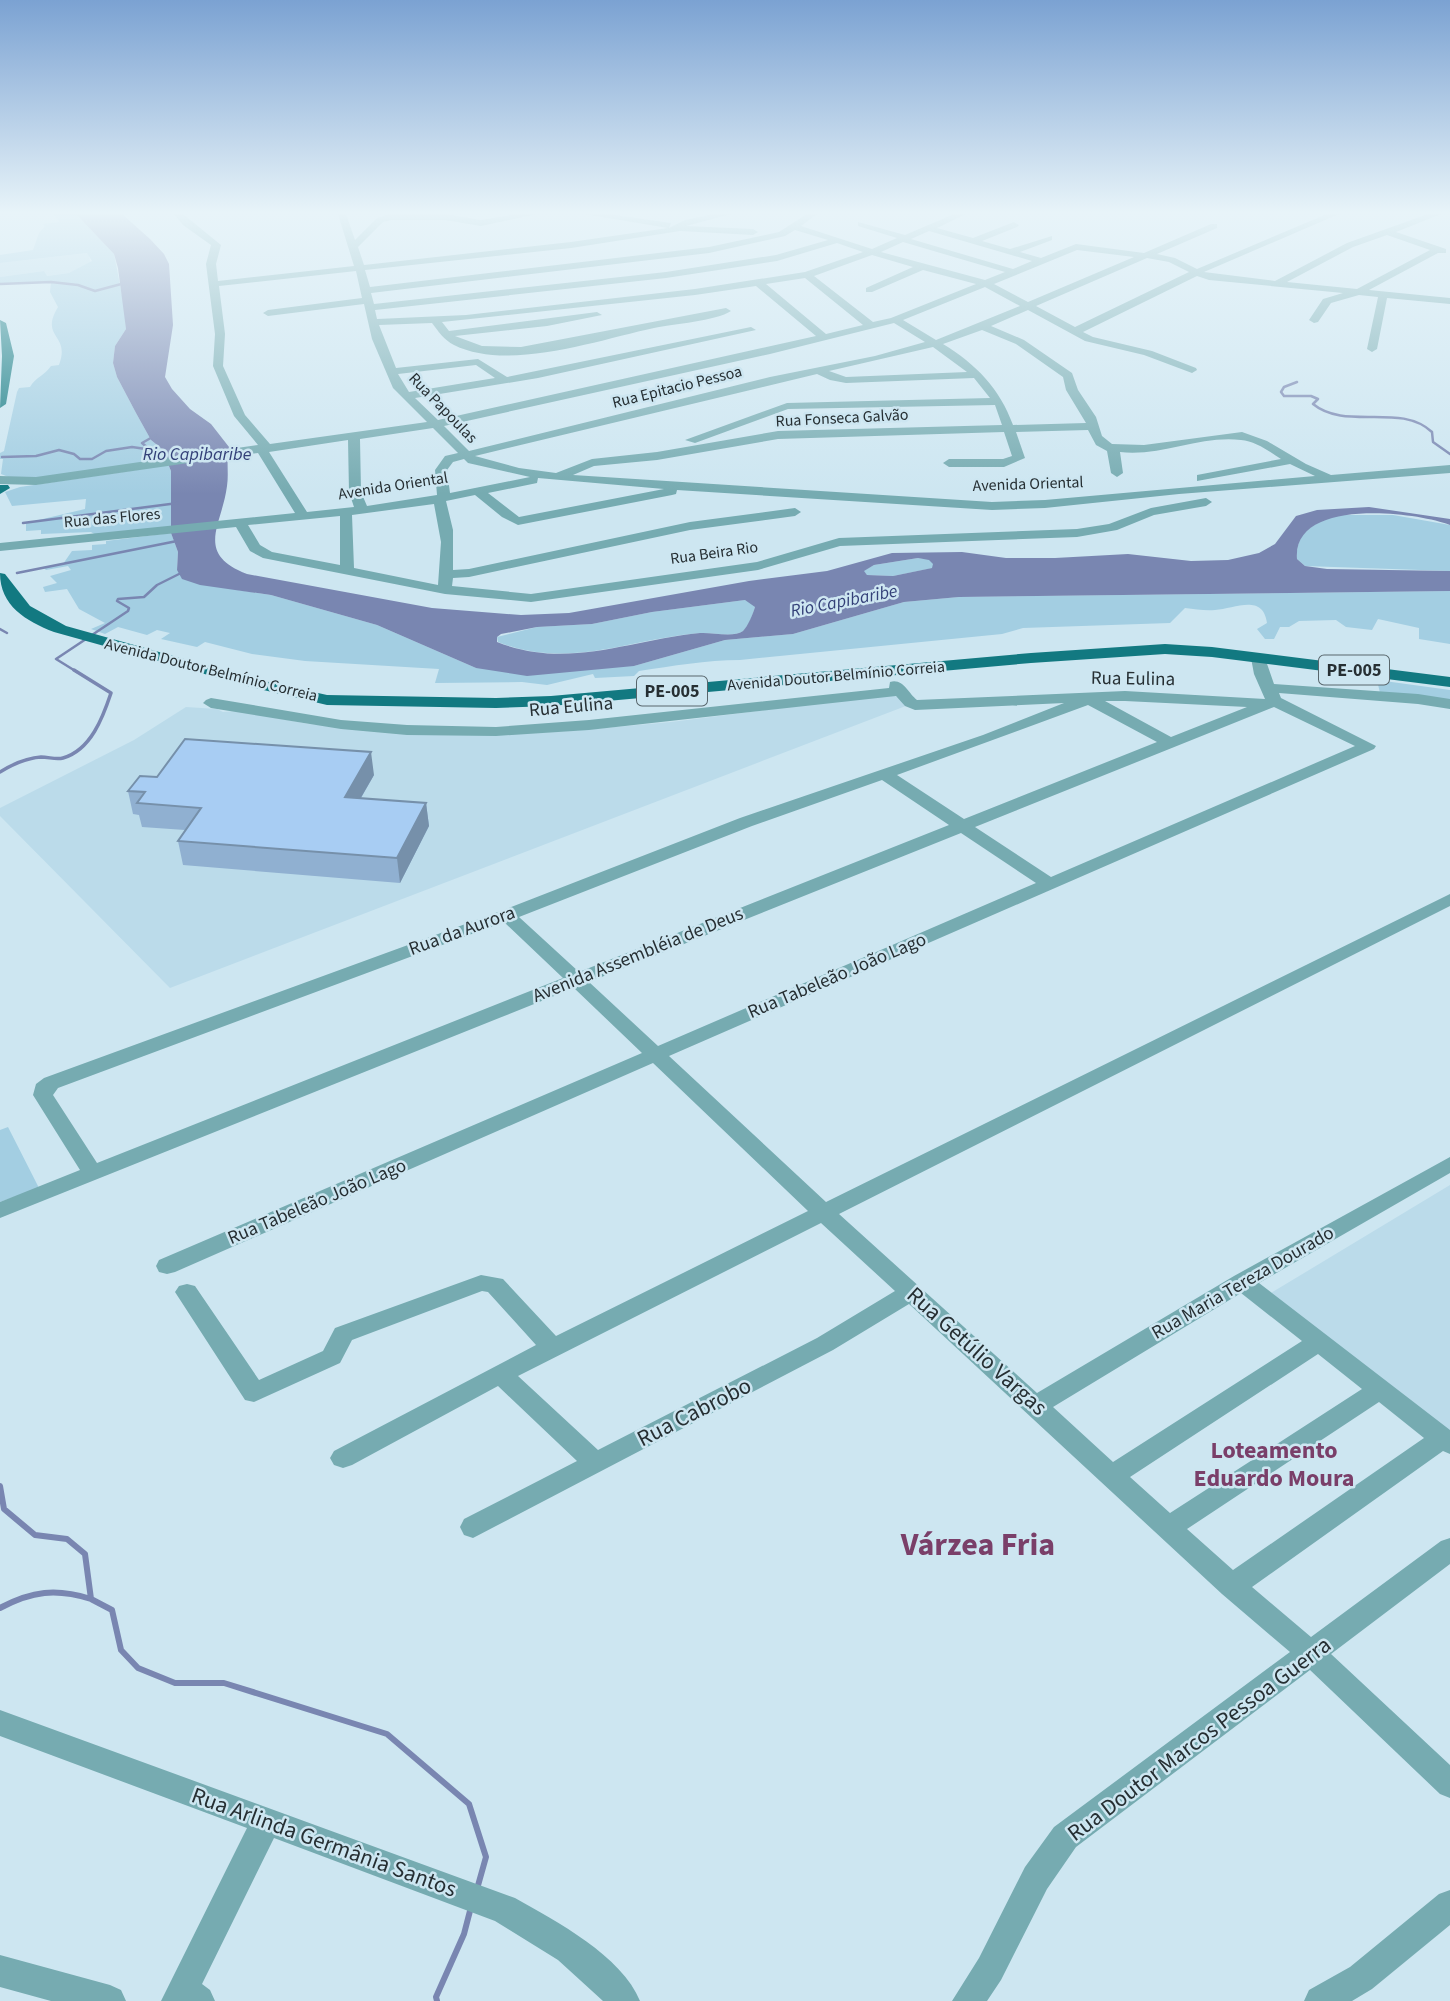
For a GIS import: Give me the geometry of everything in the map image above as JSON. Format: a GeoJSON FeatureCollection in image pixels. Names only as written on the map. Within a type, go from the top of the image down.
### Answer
{"type":"FeatureCollection","features":[{"type":"Feature","properties":{"kind":"main road"},"geometry":{"type":"LineString","coordinates":[[0,323],[8,356],[0,404]]}},
{"type":"Feature","properties":{"kind":"main road","name":"Avenida Doutor Belmínio Correia"},"geometry":{"type":"LineString","coordinates":[[0,577],[15,603],[27,614],[86,638],[311,697],[361,702],[551,701],[1143,650],[1196,650],[1450,682]]}},
{"type":"Feature","properties":{"kind":"street"},"geometry":{"type":"LineString","coordinates":[[217,307],[220,334],[218,366],[240,416],[303,516]]}},
{"type":"Feature","properties":{"kind":"street"},"geometry":{"type":"LineString","coordinates":[[268,313],[310,307]]}},
{"type":"Feature","properties":{"kind":"street","name":"Rua Papoulas"},"geometry":{"type":"LineString","coordinates":[[368,307],[391,372],[405,396],[438,424],[465,455],[519,477]]}},
{"type":"Feature","properties":{"kind":"street"},"geometry":{"type":"LineString","coordinates":[[373,322],[436,321],[557,307]]}},
{"type":"Feature","properties":{"kind":"street"},"geometry":{"type":"LineString","coordinates":[[446,334],[570,320],[632,307]]}},
{"type":"Feature","properties":{"kind":"street"},"geometry":{"type":"LineString","coordinates":[[715,307],[760,342]]}},
{"type":"Feature","properties":{"kind":"street"},"geometry":{"type":"LineString","coordinates":[[788,307],[824,338]]}},
{"type":"Feature","properties":{"kind":"street"},"geometry":{"type":"LineString","coordinates":[[848,307],[871,326]]}},
{"type":"Feature","properties":{"kind":"street"},"geometry":{"type":"LineString","coordinates":[[436,321],[446,334],[464,345],[478,349],[523,349],[576,342],[760,342],[824,338],[895,320],[927,307]]}},
{"type":"Feature","properties":{"kind":"street","name":"Rua Epitacio Pessoa"},"geometry":{"type":"LineString","coordinates":[[465,455],[689,402],[760,342],[820,371],[935,343],[1028,307]]}},
{"type":"Feature","properties":{"kind":"street"},"geometry":{"type":"LineString","coordinates":[[1033,307],[1074,332],[1099,343],[1148,353],[1192,370]]}},
{"type":"Feature","properties":{"kind":"street"},"geometry":{"type":"LineString","coordinates":[[1074,332],[1126,307]]}},
{"type":"Feature","properties":{"kind":"street"},"geometry":{"type":"LineString","coordinates":[[1314,320],[1323,307]]}},
{"type":"Feature","properties":{"kind":"street"},"geometry":{"type":"LineString","coordinates":[[1372,349],[1380,307]]}},
{"type":"Feature","properties":{"kind":"street"},"geometry":{"type":"LineString","coordinates":[[895,320],[935,343],[973,371],[999,401],[1019,458],[1004,463],[949,463]]}},
{"type":"Feature","properties":{"kind":"street"},"geometry":{"type":"LineString","coordinates":[[983,326],[1020,342],[1068,375],[1072,389],[1089,415],[1100,443],[1113,449],[1235,436],[1256,440],[1308,471],[1343,477]]}},
{"type":"Feature","properties":{"kind":"street"},"geometry":{"type":"LineString","coordinates":[[405,396],[760,342]]}},
{"type":"Feature","properties":{"kind":"street"},"geometry":{"type":"LineString","coordinates":[[1,484],[438,424],[760,342]]}},
{"type":"Feature","properties":{"kind":"street"},"geometry":{"type":"LineString","coordinates":[[391,372],[478,362],[505,380]]}},
{"type":"Feature","properties":{"kind":"street"},"geometry":{"type":"LineString","coordinates":[[820,371],[846,380],[973,371]]}},
{"type":"Feature","properties":{"kind":"street"},"geometry":{"type":"LineString","coordinates":[[669,454],[671,449],[680,444],[787,406],[999,401]]}},
{"type":"Feature","properties":{"kind":"street","name":"Rua Fonseca Galvão"},"geometry":{"type":"LineString","coordinates":[[560,477],[592,463],[794,434],[1092,426]]}},
{"type":"Feature","properties":{"kind":"street"},"geometry":{"type":"LineString","coordinates":[[354,435],[355,492],[362,510]]}},
{"type":"Feature","properties":{"kind":"street"},"geometry":{"type":"LineString","coordinates":[[1113,449],[1117,473]]}},
{"type":"Feature","properties":{"kind":"street"},"geometry":{"type":"LineString","coordinates":[[445,590],[447,574],[441,499],[443,466],[449,459],[465,455]]}},
{"type":"Feature","properties":{"kind":"street"},"geometry":{"type":"LineString","coordinates":[[1179,490],[1196,479],[1289,461]]}},
{"type":"Feature","properties":{"kind":"street","name":"Avenida Oriental"},"geometry":{"type":"LineString","coordinates":[[234,524],[441,499],[519,477],[560,477],[992,506],[1045,504],[1179,490],[1450,469]]}},
{"type":"Feature","properties":{"kind":"street"},"geometry":{"type":"LineString","coordinates":[[475,490],[492,499],[504,514],[518,521],[696,486]]}},
{"type":"Feature","properties":{"kind":"street","name":"Rua Beira Rio"},"geometry":{"type":"LineString","coordinates":[[234,524],[255,548],[264,553],[445,590],[507,598],[542,597],[758,566],[832,543],[1077,533],[1112,527],[1161,510],[1206,502]]}},
{"type":"Feature","properties":{"kind":"street"},"geometry":{"type":"LineString","coordinates":[[346,512],[348,572]]}},
{"type":"Feature","properties":{"kind":"street"},"geometry":{"type":"LineString","coordinates":[[447,574],[479,570],[690,526],[795,512]]}},
{"type":"Feature","properties":{"kind":"street","name":"Rua das Flores"},"geometry":{"type":"LineString","coordinates":[[0,547],[234,524]]}},
{"type":"Feature","properties":{"kind":"street"},"geometry":{"type":"LineString","coordinates":[[1258,657],[1260,672],[1270,697]]}},
{"type":"Feature","properties":{"kind":"street","name":"Rua Eulina"},"geometry":{"type":"LineString","coordinates":[[211,703],[312,722],[403,730],[475,732],[634,720],[897,688],[915,705],[1092,698],[1235,700],[1270,697],[1418,699],[1450,705]]}},
{"type":"Feature","properties":{"kind":"street","name":"Avenida Assembléia de Deus"},"geometry":{"type":"LineString","coordinates":[[0,1210],[1168,742],[1270,697]]}},
{"type":"Feature","properties":{"kind":"street","name":"Rua Tabeleão João Lago"},"geometry":{"type":"LineString","coordinates":[[167,1266],[1368,746],[1270,697]]}},
{"type":"Feature","properties":{"kind":"street"},"geometry":{"type":"LineString","coordinates":[[1092,698],[1168,742]]}},
{"type":"Feature","properties":{"kind":"street","name":"Rua da Aurora"},"geometry":{"type":"LineString","coordinates":[[93,1173],[42,1091],[58,1080],[506,915],[746,822],[1092,698]]}},
{"type":"Feature","properties":{"kind":"street"},"geometry":{"type":"LineString","coordinates":[[884,774],[1050,884]]}},
{"type":"Feature","properties":{"kind":"street"},"geometry":{"type":"LineString","coordinates":[[343,1458],[500,1374],[1450,899]]}},
{"type":"Feature","properties":{"kind":"street","name":"Rua Getúlio Vargas"},"geometry":{"type":"LineString","coordinates":[[506,915],[823,1212],[1232,1586],[1312,1654],[1450,1784]]}},
{"type":"Feature","properties":{"kind":"street","name":"Rua Maria Tereza Dourado"},"geometry":{"type":"LineString","coordinates":[[1037,1405],[1242,1282],[1448,1167]]}},
{"type":"Feature","properties":{"kind":"street"},"geometry":{"type":"LineString","coordinates":[[1232,1586],[1446,1441],[1242,1282]]}},
{"type":"Feature","properties":{"kind":"street"},"geometry":{"type":"LineString","coordinates":[[187,1292],[254,1393],[332,1357],[343,1334],[481,1283],[495,1285],[553,1348]]}},
{"type":"Feature","properties":{"kind":"street","name":"Rua Cabrobo"},"geometry":{"type":"LineString","coordinates":[[473,1527],[825,1344],[912,1292]]}},
{"type":"Feature","properties":{"kind":"street"},"geometry":{"type":"LineString","coordinates":[[1113,1475],[1320,1341]]}},
{"type":"Feature","properties":{"kind":"street"},"geometry":{"type":"LineString","coordinates":[[500,1374],[595,1463]]}},
{"type":"Feature","properties":{"kind":"street"},"geometry":{"type":"LineString","coordinates":[[1169,1527],[1381,1389]]}},
{"type":"Feature","properties":{"kind":"street","name":"Rua Doutor Marcos Pessoa Guerra"},"geometry":{"type":"LineString","coordinates":[[968,2001],[990,1969],[1036,1878],[1065,1837],[1450,1549]]}},
{"type":"Feature","properties":{"kind":"street","name":"Rua Arlinda Germânia Santos"},"geometry":{"type":"LineString","coordinates":[[0,1723],[489,1903],[534,1925],[571,1949],[593,1966],[624,2001]]}},
{"type":"Feature","properties":{"kind":"street"},"geometry":{"type":"LineString","coordinates":[[186,1997],[267,1821]]}},
{"type":"Feature","properties":{"kind":"street"},"geometry":{"type":"LineString","coordinates":[[1320,2001],[1361,1978],[1450,1905]]}},
{"type":"Feature","properties":{"kind":"street"},"geometry":{"type":"LineString","coordinates":[[0,1971],[110,2001]]}},
{"type":"Feature","properties":{"kind":"shaded area"},"geometry":{"type":"Polygon","coordinates":[[[58,307],[124,307],[126,329],[115,346],[113,363],[117,377],[136,413],[151,440],[162,449],[171,471],[171,529],[96,535],[91,532],[41,534],[41,530],[26,531],[26,523],[85,509],[86,499],[12,506],[5,492],[20,487],[143,469],[16,480],[1,474],[3,459],[0,459],[0,453],[4,451],[19,388],[30,387],[51,366],[59,365],[61,347],[53,331],[53,317],[58,307]]]}},
{"type":"Feature","properties":{"kind":"shaded area"},"geometry":{"type":"Polygon","coordinates":[[[1337,515],[1393,515],[1450,525],[1450,571],[1305,566],[1297,559],[1302,536],[1313,526],[1337,515]]]}},
{"type":"Feature","properties":{"kind":"shaded area"},"geometry":{"type":"Polygon","coordinates":[[[171,533],[178,552],[177,570],[238,590],[271,595],[377,625],[476,668],[634,666],[725,640],[793,634],[904,602],[959,597],[1450,591],[1450,644],[1419,639],[1419,628],[1378,619],[1372,630],[1346,627],[1336,620],[1299,621],[1289,627],[1280,627],[1274,639],[1265,639],[1257,629],[1267,623],[1264,614],[1260,608],[1247,605],[1211,610],[1185,608],[1170,623],[1023,628],[1002,634],[690,664],[639,671],[634,676],[595,678],[593,674],[547,685],[522,682],[435,683],[439,669],[305,661],[252,654],[205,642],[197,647],[161,639],[170,633],[157,630],[147,635],[118,627],[105,634],[91,629],[105,623],[79,609],[67,589],[45,592],[43,587],[57,583],[50,576],[71,570],[68,566],[46,570],[43,567],[63,564],[72,551],[92,550],[92,545],[106,544],[106,541],[171,533]]]}},
{"type":"Feature","properties":{"kind":"shaded area"},"geometry":{"type":"Polygon","coordinates":[[[918,558],[929,559],[934,564],[933,568],[893,576],[867,575],[863,571],[874,565],[918,558]]]}},
{"type":"Feature","properties":{"kind":"shaded area"},"geometry":{"type":"Polygon","coordinates":[[[745,600],[752,602],[755,607],[745,629],[734,634],[700,633],[674,636],[574,653],[524,650],[498,642],[497,637],[537,627],[592,624],[652,612],[745,600]]]}},
{"type":"Feature","properties":{"kind":"shaded area"},"geometry":{"type":"Polygon","coordinates":[[[1377,680],[1450,690],[1450,702],[1380,693],[1377,680]]]}},
{"type":"Feature","properties":{"kind":"shaded area"},"geometry":{"type":"Polygon","coordinates":[[[891,694],[911,704],[170,988],[0,816],[0,808],[134,740],[186,707],[237,711],[309,724],[373,730],[485,735],[671,722],[891,694]]]}},
{"type":"Feature","properties":{"kind":"shaded area"},"geometry":{"type":"Polygon","coordinates":[[[8,1127],[39,1188],[0,1202],[0,1130],[8,1127]]]}},
{"type":"Feature","properties":{"kind":"shaded area"},"geometry":{"type":"Polygon","coordinates":[[[1450,1185],[1450,1438],[1266,1296],[1450,1185]]]}},
{"type":"Feature","properties":{"kind":"water","name":"Rio Capibaribe"},"geometry":{"type":"Polygon","coordinates":[[[123,307],[172,307],[173,325],[165,377],[190,409],[211,424],[229,447],[227,486],[215,537],[216,547],[221,557],[231,566],[247,574],[432,608],[521,615],[569,613],[749,581],[827,571],[892,553],[962,552],[1006,558],[1128,554],[1191,561],[1228,560],[1259,553],[1275,544],[1296,516],[1317,510],[1369,507],[1450,519],[1450,525],[1410,516],[1384,514],[1333,518],[1314,526],[1301,539],[1297,559],[1305,566],[1327,569],[1450,571],[1450,591],[959,597],[904,602],[793,634],[725,640],[634,666],[527,676],[476,668],[377,625],[271,595],[200,585],[182,579],[177,570],[178,552],[171,533],[171,471],[162,449],[151,440],[136,413],[117,377],[113,363],[115,346],[126,329],[123,307]],[[918,558],[874,565],[864,571],[867,575],[893,576],[932,568],[933,564],[929,560],[918,558]],[[745,600],[652,612],[592,624],[537,627],[501,634],[497,637],[497,642],[523,650],[574,653],[700,633],[734,634],[745,629],[755,607],[745,600]]]}},
{"type":"Feature","properties":{"kind":"building"},"geometry":{"type":"Polygon","coordinates":[[[185,739],[371,752],[345,797],[426,803],[397,858],[178,841],[201,808],[137,803],[145,792],[128,791],[140,776],[157,777],[185,739]]]}},
{"type":"Feature","properties":{"kind":"waterway"},"geometry":{"type":"LineString","coordinates":[[1297,382],[1284,387],[1281,392],[1284,396],[1311,396],[1318,399],[1313,404],[1326,412],[1341,416],[1389,417],[1419,423],[1432,432],[1433,442],[1450,454]]}},
{"type":"Feature","properties":{"kind":"waterway"},"geometry":{"type":"LineString","coordinates":[[2,457],[36,456],[59,450],[74,454],[80,459],[92,459],[106,451],[132,447],[146,449],[148,448],[142,443],[156,435]]}},
{"type":"Feature","properties":{"kind":"waterway"},"geometry":{"type":"LineString","coordinates":[[23,523],[178,503]]}},
{"type":"Feature","properties":{"kind":"waterway"},"geometry":{"type":"LineString","coordinates":[[17,573],[177,541]]}},
{"type":"Feature","properties":{"kind":"waterway"},"geometry":{"type":"LineString","coordinates":[[77,672],[56,659],[128,611],[129,608],[117,601],[118,599],[144,597],[157,585],[183,572]]}},
{"type":"Feature","properties":{"kind":"waterway"},"geometry":{"type":"LineString","coordinates":[[0,629],[7,633]]}},
{"type":"Feature","properties":{"kind":"waterway"},"geometry":{"type":"LineString","coordinates":[[0,772],[30,759],[58,759],[73,754],[94,732],[111,693],[74,670]]}},
{"type":"Feature","properties":{"kind":"waterway"},"geometry":{"type":"LineString","coordinates":[[0,1486],[4,1509],[35,1535],[67,1539],[85,1554],[91,1599]]}},
{"type":"Feature","properties":{"kind":"waterway"},"geometry":{"type":"LineString","coordinates":[[0,1608],[44,1593],[67,1593],[91,1599]]}},
{"type":"Feature","properties":{"kind":"waterway"},"geometry":{"type":"LineString","coordinates":[[91,1599],[112,1610],[121,1650],[138,1668],[175,1683],[224,1683],[387,1734],[469,1804],[486,1857],[477,1889]]}},
{"type":"Feature","properties":{"kind":"waterway"},"geometry":{"type":"LineString","coordinates":[[437,2001],[436,1997],[464,1934],[471,1907]]}},
{"type":"Feature","properties":{"kind":"district","name":"Loteamento Eduardo Moura"},"geometry":{"type":"Point","coordinates":[1274,1464]}},
{"type":"Feature","properties":{"kind":"district","name":"Várzea Fria"},"geometry":{"type":"Point","coordinates":[978,1545]}}]}
